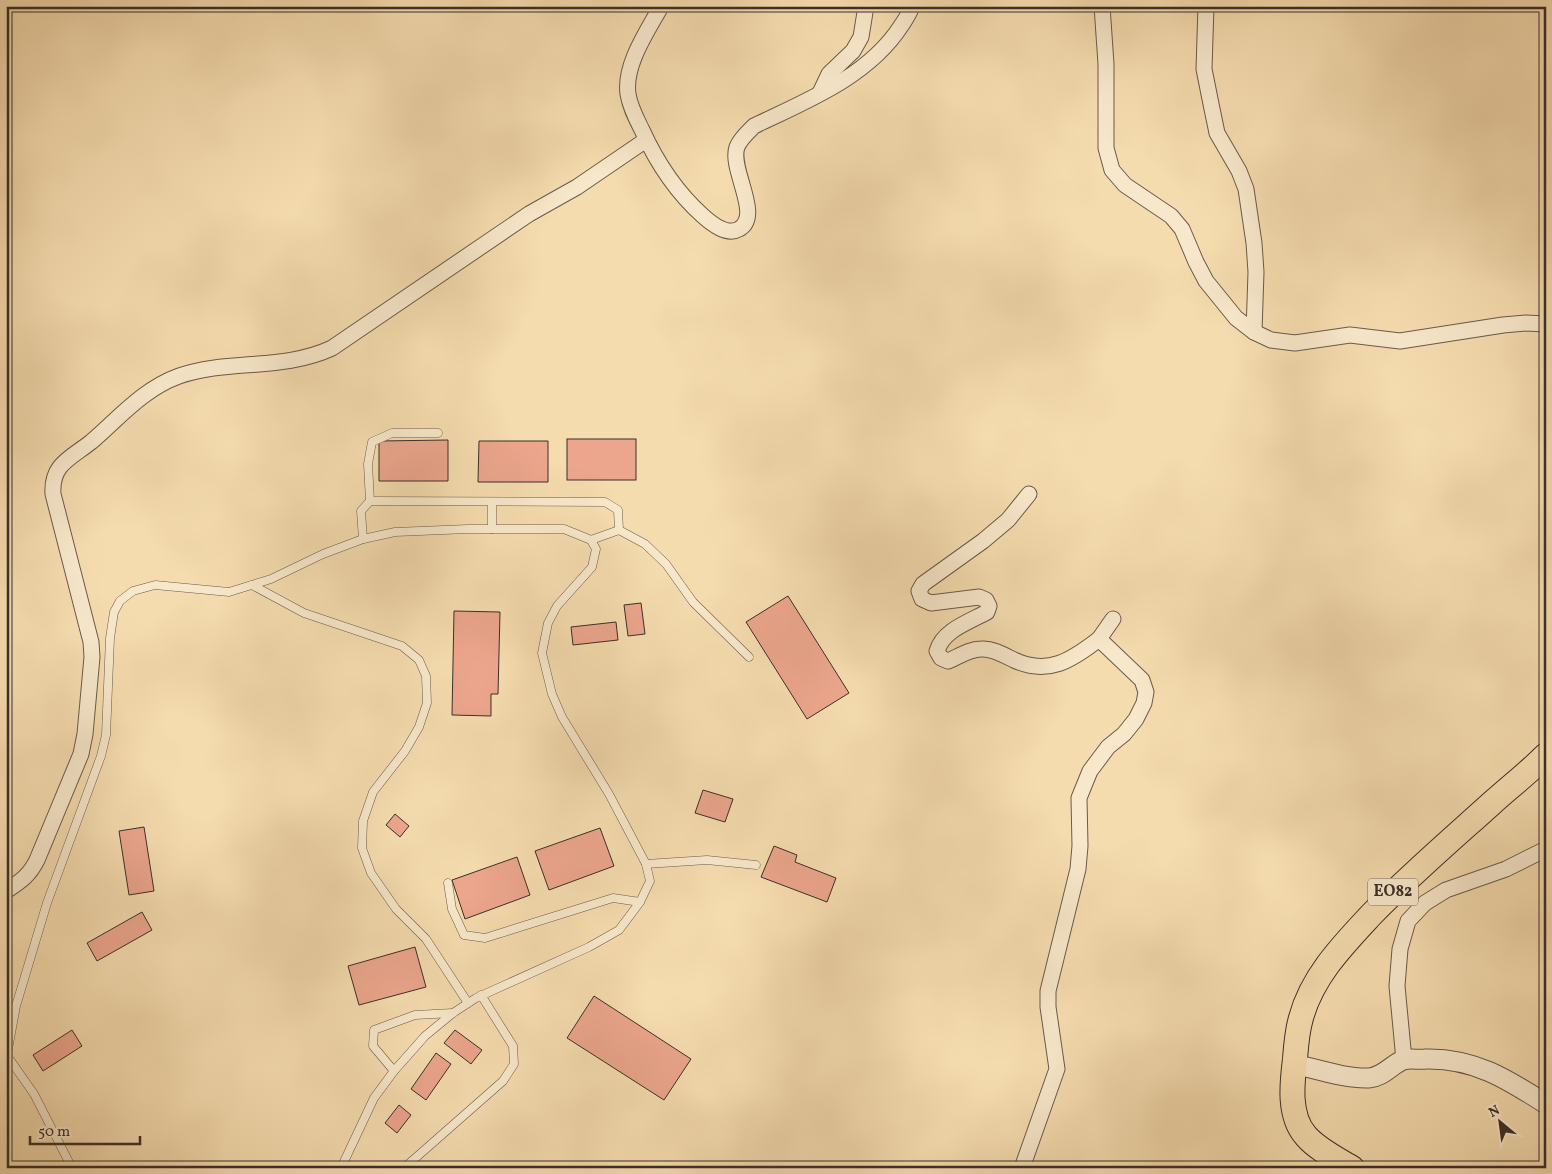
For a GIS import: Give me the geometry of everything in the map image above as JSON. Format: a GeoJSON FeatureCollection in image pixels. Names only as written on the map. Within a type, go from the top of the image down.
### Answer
{"type":"FeatureCollection","features":[{"type":"Feature","properties":{"kind":"main road","name":"ΕΟ82"},"geometry":{"type":"LineString","coordinates":[[1352,1168],[1305,1136],[1299,1126],[1293,1105],[1294,1064],[1301,1018],[1308,1000],[1326,967],[1343,944],[1391,894],[1546,755]]}},
{"type":"Feature","properties":{"kind":"street"},"geometry":{"type":"LineString","coordinates":[[659,6],[659,10],[636,52],[630,70],[628,93],[633,112],[667,177],[690,205],[711,223],[725,230],[738,230],[746,224],[748,215],[747,203],[735,160],[737,147],[744,136],[754,126],[851,76],[895,36],[912,6]]}},
{"type":"Feature","properties":{"kind":"street"},"geometry":{"type":"LineString","coordinates":[[820,93],[829,74],[853,51],[861,37],[866,6]]}},
{"type":"Feature","properties":{"kind":"street"},"geometry":{"type":"LineString","coordinates":[[1102,6],[1106,64],[1106,148],[1112,170],[1125,186],[1171,216],[1182,229],[1206,281],[1236,318],[1254,332],[1271,340],[1295,343],[1350,335],[1400,341],[1502,325],[1546,324]]}},
{"type":"Feature","properties":{"kind":"street"},"geometry":{"type":"LineString","coordinates":[[1206,6],[1204,69],[1211,104],[1217,133],[1246,189],[1254,243],[1256,272],[1254,332]]}},
{"type":"Feature","properties":{"kind":"street"},"geometry":{"type":"LineString","coordinates":[[6,891],[24,879],[37,860],[72,777],[85,734],[92,657],[91,642],[53,494],[52,483],[58,468],[100,434],[125,410],[163,383],[192,373],[308,358],[332,348],[529,214],[577,187],[646,140]]}},
{"type":"Feature","properties":{"kind":"street"},"geometry":{"type":"LineString","coordinates":[[1029,494],[1008,520],[923,584],[919,591],[922,599],[931,603],[978,598],[986,600],[989,606],[987,612],[946,635],[940,642],[937,651],[941,658],[948,661],[969,651],[982,648],[1032,666],[1047,667],[1065,662],[1083,652],[1099,639],[1113,619]]}},
{"type":"Feature","properties":{"kind":"street"},"geometry":{"type":"LineString","coordinates":[[1022,1168],[1057,1069],[1048,1007],[1048,991],[1078,870],[1080,846],[1079,798],[1090,770],[1108,747],[1124,734],[1136,719],[1144,703],[1146,692],[1142,680],[1099,639]]}},
{"type":"Feature","properties":{"kind":"street"},"geometry":{"type":"LineString","coordinates":[[1404,1060],[1397,986],[1400,949],[1408,921],[1425,903],[1446,890],[1506,870],[1546,849]]}},
{"type":"Feature","properties":{"kind":"street"},"geometry":{"type":"LineString","coordinates":[[1294,1064],[1356,1077],[1372,1078],[1388,1071],[1404,1060],[1443,1059],[1478,1066],[1511,1082],[1546,1104]]}},
{"type":"Feature","properties":{"kind":"lane"},"geometry":{"type":"LineString","coordinates":[[363,539],[361,511],[370,501],[368,464],[372,442],[392,433],[438,433]]}},
{"type":"Feature","properties":{"kind":"lane"},"geometry":{"type":"LineString","coordinates":[[370,501],[605,502],[618,510],[619,530]]}},
{"type":"Feature","properties":{"kind":"lane"},"geometry":{"type":"LineString","coordinates":[[492,502],[492,529]]}},
{"type":"Feature","properties":{"kind":"lane"},"geometry":{"type":"LineString","coordinates":[[72,1168],[34,1094],[7,1058],[16,1006],[47,903],[103,749],[106,735],[110,638],[114,612],[120,601],[133,591],[155,585],[229,592],[272,579],[323,554],[363,539],[395,532],[564,529],[592,540],[619,530],[645,544],[666,564],[693,602],[749,657]]}},
{"type":"Feature","properties":{"kind":"lane"},"geometry":{"type":"LineString","coordinates":[[340,1168],[374,1098],[394,1071],[425,1036],[453,1013],[481,995],[589,948],[619,930],[640,902],[650,881],[646,864],[608,794],[562,717],[552,694],[542,652],[548,623],[557,606],[592,567],[596,549],[592,540]]}},
{"type":"Feature","properties":{"kind":"lane"},"geometry":{"type":"LineString","coordinates":[[252,585],[304,612],[402,646],[419,660],[426,676],[427,703],[419,727],[405,751],[373,792],[363,821],[362,848],[371,873],[396,909],[426,939],[468,1003]]}},
{"type":"Feature","properties":{"kind":"lane"},"geometry":{"type":"LineString","coordinates":[[646,864],[707,860],[756,865]]}},
{"type":"Feature","properties":{"kind":"lane"},"geometry":{"type":"LineString","coordinates":[[448,883],[452,909],[464,935],[485,938],[613,898],[640,902]]}},
{"type":"Feature","properties":{"kind":"lane"},"geometry":{"type":"LineString","coordinates":[[404,1168],[503,1081],[514,1064],[513,1046],[481,995]]}},
{"type":"Feature","properties":{"kind":"lane"},"geometry":{"type":"LineString","coordinates":[[394,1071],[373,1046],[374,1030],[415,1015],[453,1013]]}},
{"type":"Feature","properties":{"kind":"building"},"geometry":{"type":"Polygon","coordinates":[[[567,439],[636,439],[636,480],[567,480],[567,439]]]}},
{"type":"Feature","properties":{"kind":"building"},"geometry":{"type":"Polygon","coordinates":[[[448,440],[448,481],[379,481],[379,441],[448,440]]]}},
{"type":"Feature","properties":{"kind":"building"},"geometry":{"type":"Polygon","coordinates":[[[479,441],[548,441],[548,482],[478,482],[479,441]]]}},
{"type":"Feature","properties":{"kind":"building"},"geometry":{"type":"Polygon","coordinates":[[[788,596],[849,693],[807,719],[746,622],[788,596]]]}},
{"type":"Feature","properties":{"kind":"building"},"geometry":{"type":"Polygon","coordinates":[[[641,603],[645,634],[628,636],[624,605],[641,603]]]}},
{"type":"Feature","properties":{"kind":"building"},"geometry":{"type":"Polygon","coordinates":[[[454,611],[500,612],[498,694],[491,694],[491,716],[452,715],[454,611]]]}},
{"type":"Feature","properties":{"kind":"building"},"geometry":{"type":"Polygon","coordinates":[[[616,622],[618,640],[573,645],[571,627],[616,622]]]}},
{"type":"Feature","properties":{"kind":"building"},"geometry":{"type":"Polygon","coordinates":[[[703,790],[733,799],[725,822],[695,813],[703,790]]]}},
{"type":"Feature","properties":{"kind":"building"},"geometry":{"type":"Polygon","coordinates":[[[395,814],[409,826],[400,837],[386,825],[395,814]]]}},
{"type":"Feature","properties":{"kind":"building"},"geometry":{"type":"Polygon","coordinates":[[[144,827],[154,891],[129,895],[119,831],[144,827]]]}},
{"type":"Feature","properties":{"kind":"building"},"geometry":{"type":"Polygon","coordinates":[[[600,828],[614,866],[549,890],[535,851],[600,828]]]}},
{"type":"Feature","properties":{"kind":"building"},"geometry":{"type":"Polygon","coordinates":[[[774,846],[797,855],[795,862],[836,878],[827,902],[761,877],[774,846]]]}},
{"type":"Feature","properties":{"kind":"building"},"geometry":{"type":"Polygon","coordinates":[[[517,857],[530,895],[465,919],[452,880],[517,857]]]}},
{"type":"Feature","properties":{"kind":"building"},"geometry":{"type":"Polygon","coordinates":[[[142,912],[152,930],[97,961],[87,943],[142,912]]]}},
{"type":"Feature","properties":{"kind":"building"},"geometry":{"type":"Polygon","coordinates":[[[415,947],[426,987],[359,1005],[348,966],[415,947]]]}},
{"type":"Feature","properties":{"kind":"building"},"geometry":{"type":"Polygon","coordinates":[[[594,996],[691,1059],[664,1100],[567,1038],[594,996]]]}},
{"type":"Feature","properties":{"kind":"building"},"geometry":{"type":"Polygon","coordinates":[[[72,1030],[82,1046],[43,1071],[33,1055],[72,1030]]]}},
{"type":"Feature","properties":{"kind":"building"},"geometry":{"type":"Polygon","coordinates":[[[455,1030],[482,1050],[471,1064],[444,1043],[455,1030]]]}},
{"type":"Feature","properties":{"kind":"building"},"geometry":{"type":"Polygon","coordinates":[[[436,1053],[451,1064],[426,1100],[411,1089],[436,1053]]]}},
{"type":"Feature","properties":{"kind":"building"},"geometry":{"type":"Polygon","coordinates":[[[399,1105],[411,1115],[397,1133],[385,1123],[399,1105]]]}}]}
